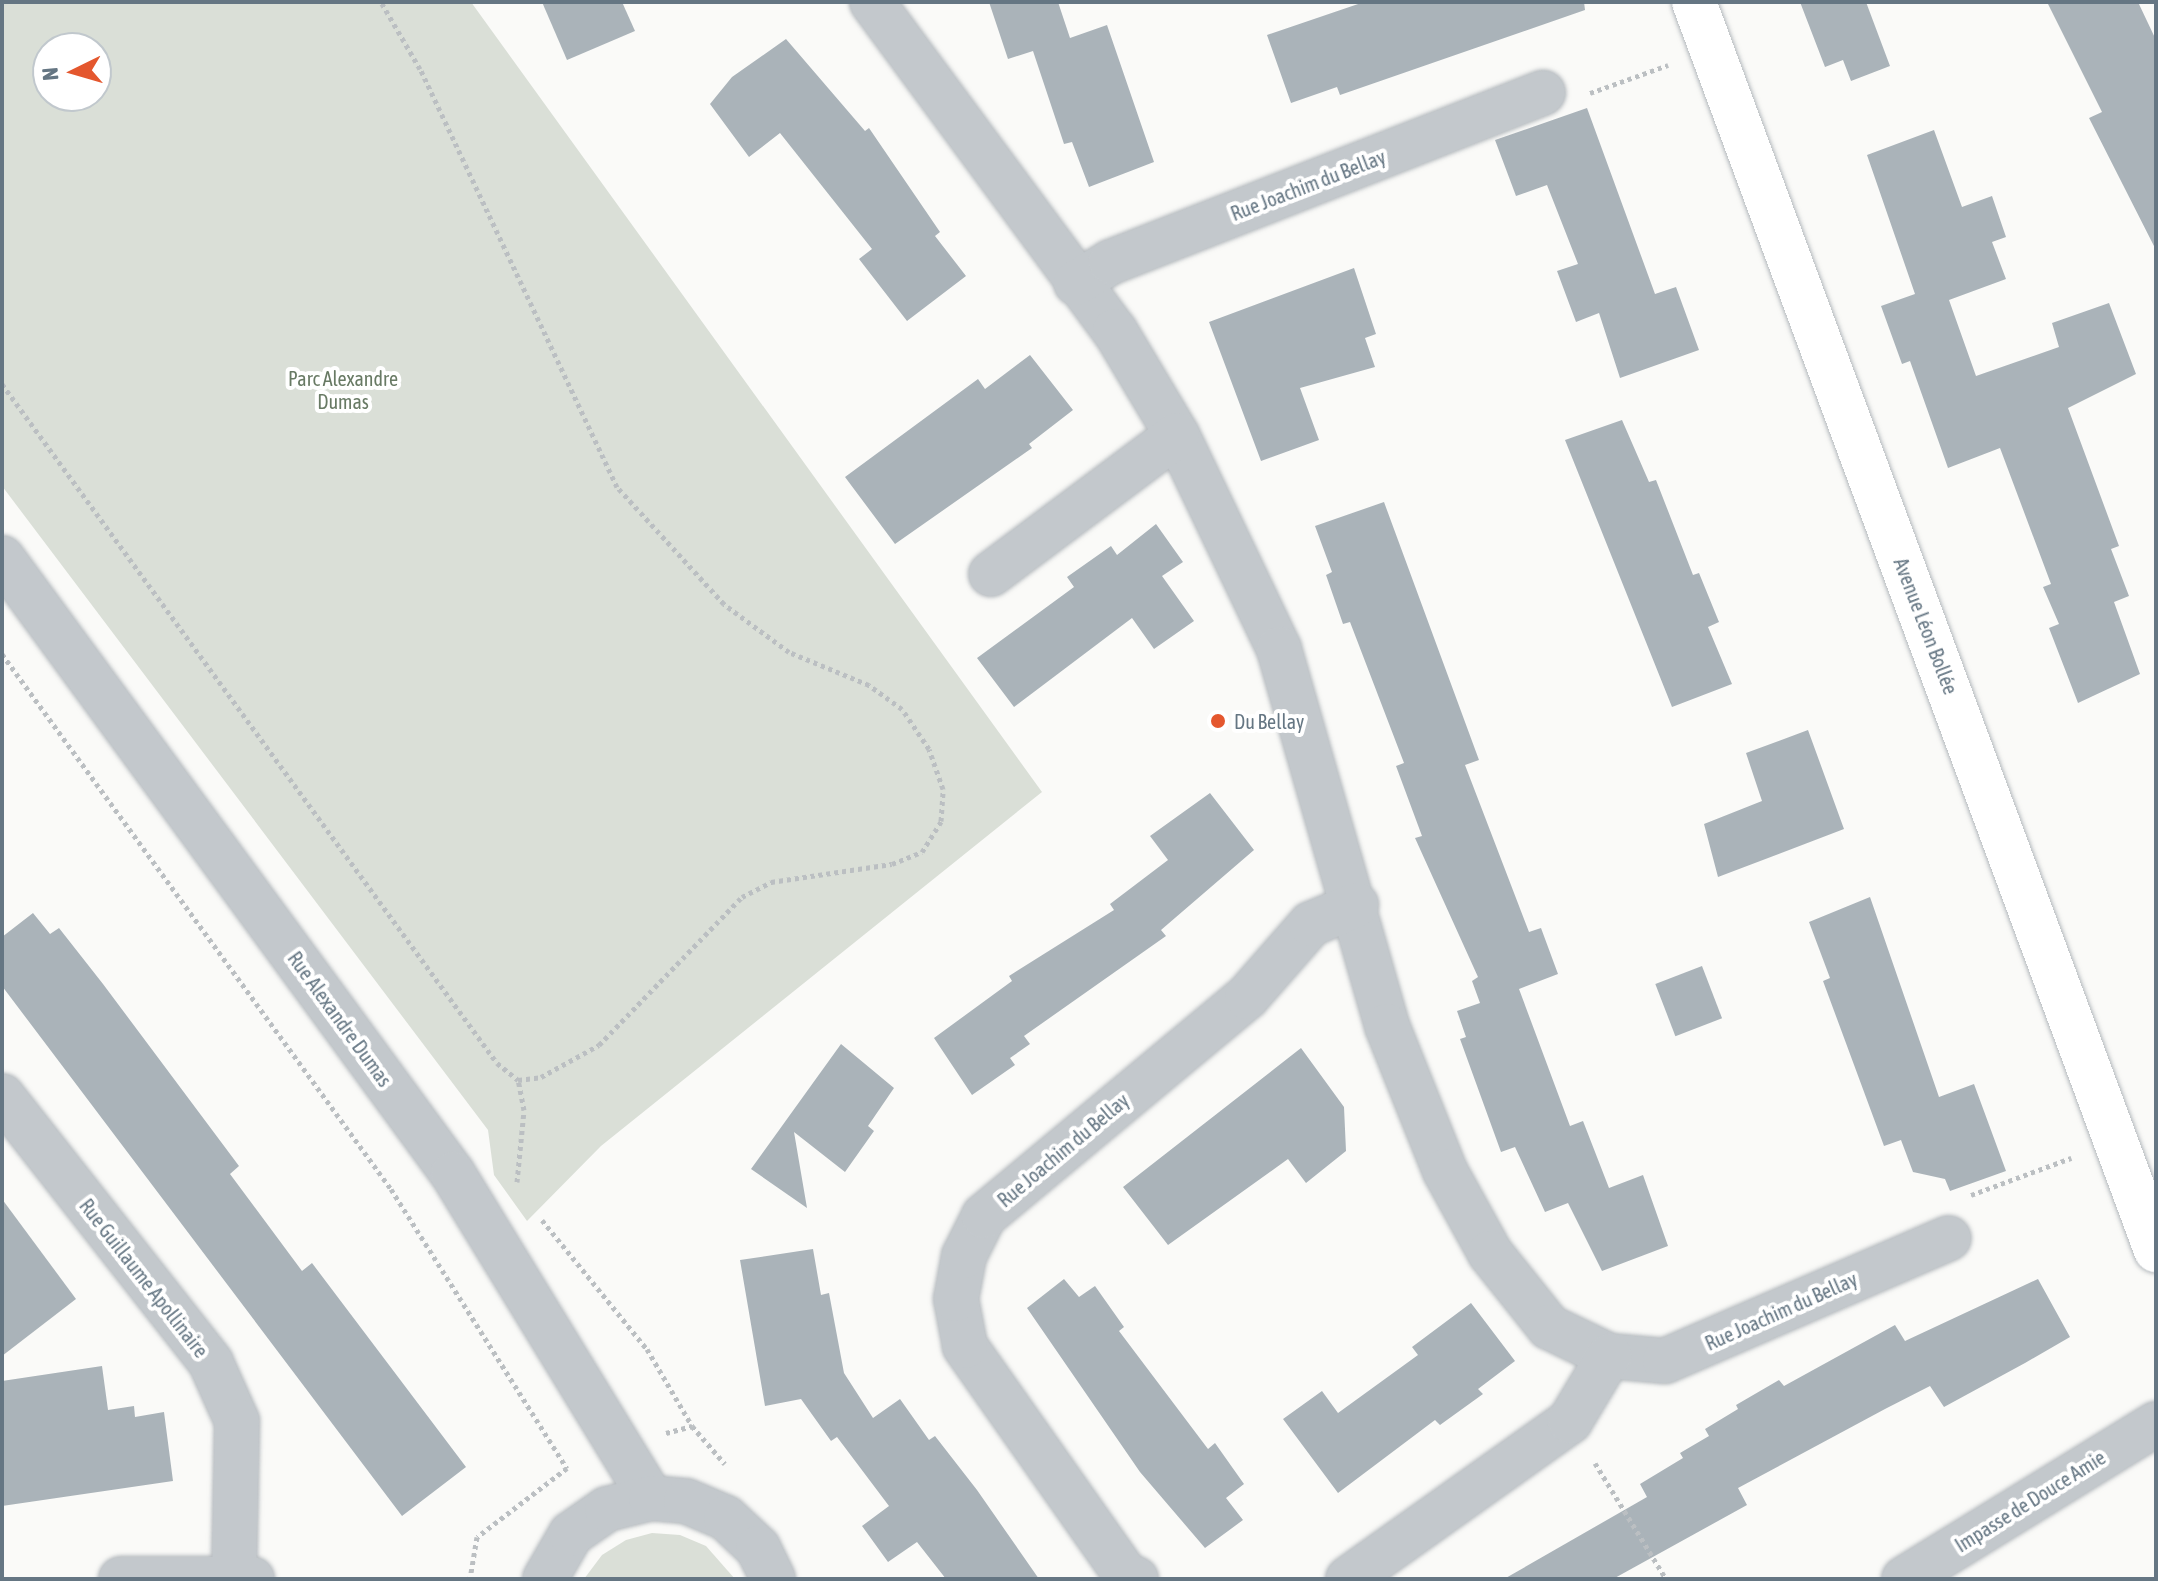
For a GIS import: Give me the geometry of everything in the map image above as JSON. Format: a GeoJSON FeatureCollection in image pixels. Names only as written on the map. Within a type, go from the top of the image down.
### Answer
{"type":"FeatureCollection","features":[{"type":"Feature","properties":{"kind":"main road","name":"Avenue Léon Bollée"},"geometry":{"type":"LineString","coordinates":[[1694,2],[2156,1250]]}},
{"type":"Feature","properties":{"kind":"street","name":"Rue Joachim du Bellay"},"geometry":{"type":"LineString","coordinates":[[872,2],[1076,283],[1115,331],[1177,435],[1279,649],[1356,905],[1387,1026],[1445,1171],[1490,1253],[1549,1327],[1609,1356],[1665,1361],[1949,1238]]}},
{"type":"Feature","properties":{"kind":"street","name":"Rue Joachim du Bellay"},"geometry":{"type":"LineString","coordinates":[[1076,283],[1111,262],[1543,93]]}},
{"type":"Feature","properties":{"kind":"street"},"geometry":{"type":"LineString","coordinates":[[991,574],[1177,435]]}},
{"type":"Feature","properties":{"kind":"street","name":"Rue Alexandre Dumas"},"geometry":{"type":"LineString","coordinates":[[2,558],[453,1174],[651,1498]]}},
{"type":"Feature","properties":{"kind":"street","name":"Rue Joachim du Bellay"},"geometry":{"type":"LineString","coordinates":[[1136,1579],[1125,1574],[965,1346],[956,1299],[964,1256],[984,1216],[1247,997],[1311,924],[1356,905]]}},
{"type":"Feature","properties":{"kind":"street","name":"Rue Guillaume Apollinaire"},"geometry":{"type":"LineString","coordinates":[[2,1096],[211,1363],[237,1421],[243,1578]]}},
{"type":"Feature","properties":{"kind":"street"},"geometry":{"type":"LineString","coordinates":[[1348,1579],[1570,1421],[1609,1356]]}},
{"type":"Feature","properties":{"kind":"street","name":"Impasse de Douce Amie"},"geometry":{"type":"LineString","coordinates":[[1904,1579],[2156,1424]]}},
{"type":"Feature","properties":{"kind":"street"},"geometry":{"type":"LineString","coordinates":[[545,1579],[571,1534],[607,1509],[651,1498],[686,1501],[726,1518],[758,1548],[773,1579]]}},
{"type":"Feature","properties":{"kind":"street"},"geometry":{"type":"LineString","coordinates":[[121,1579],[243,1578]]}},
{"type":"Feature","properties":{"kind":"path"},"geometry":{"type":"LineString","coordinates":[[381,2],[420,69],[617,487],[724,604],[789,652],[869,685],[902,709],[929,749],[943,789],[941,821],[922,852],[892,864],[771,882],[742,897],[599,1045],[541,1077],[518,1080]]}},
{"type":"Feature","properties":{"kind":"path"},"geometry":{"type":"LineString","coordinates":[[1543,93],[1559,104],[1712,50]]}},
{"type":"Feature","properties":{"kind":"path"},"geometry":{"type":"LineString","coordinates":[[2,384],[497,1063],[518,1080],[524,1110],[515,1165],[525,1196]]}},
{"type":"Feature","properties":{"kind":"path"},"geometry":{"type":"LineString","coordinates":[[2,654],[391,1189],[567,1468],[477,1537],[470,1579]]}},
{"type":"Feature","properties":{"kind":"path"},"geometry":{"type":"LineString","coordinates":[[1949,1238],[1945,1205],[2114,1142]]}},
{"type":"Feature","properties":{"kind":"path"},"geometry":{"type":"LineString","coordinates":[[533,1209],[647,1349],[692,1426],[734,1474]]}},
{"type":"Feature","properties":{"kind":"path"},"geometry":{"type":"LineString","coordinates":[[1570,1421],[1666,1579]]}},
{"type":"Feature","properties":{"kind":"green space","name":"Parc Alexandre Dumas"},"geometry":{"type":"Polygon","coordinates":[[[2,2],[471,2],[1042,792],[601,1146],[527,1221],[494,1175],[488,1130],[2,486],[2,2]]]}},
{"type":"Feature","properties":{"kind":"green space"},"geometry":{"type":"Polygon","coordinates":[[[652,1533],[680,1535],[706,1546],[735,1579],[584,1579],[602,1555],[626,1540],[652,1533]]]}},
{"type":"Feature","properties":{"kind":"building"},"geometry":{"type":"Polygon","coordinates":[[[542,2],[622,2],[635,31],[567,60],[542,2]]]}},
{"type":"Feature","properties":{"kind":"building"},"geometry":{"type":"Polygon","coordinates":[[[989,2],[1058,2],[1070,38],[1107,25],[1154,162],[1089,187],[1072,142],[1064,144],[1033,51],[1008,59],[989,2]]]}},
{"type":"Feature","properties":{"kind":"building"},"geometry":{"type":"Polygon","coordinates":[[[1364,2],[1584,2],[1585,10],[1340,95],[1337,87],[1291,103],[1267,35],[1364,2]]]}},
{"type":"Feature","properties":{"kind":"building"},"geometry":{"type":"Polygon","coordinates":[[[1800,2],[1866,2],[1890,66],[1851,81],[1843,60],[1825,67],[1800,2]]]}},
{"type":"Feature","properties":{"kind":"building"},"geometry":{"type":"Polygon","coordinates":[[[2047,2],[2138,2],[2156,40],[2156,250],[2089,118],[2102,112],[2047,2]]]}},
{"type":"Feature","properties":{"kind":"building"},"geometry":{"type":"Polygon","coordinates":[[[786,39],[865,131],[869,128],[940,232],[935,236],[966,276],[907,321],[859,259],[872,249],[780,133],[749,157],[710,104],[732,77],[786,39]]]}},
{"type":"Feature","properties":{"kind":"building"},"geometry":{"type":"Polygon","coordinates":[[[1587,108],[1655,294],[1676,287],[1699,350],[1620,378],[1599,313],[1576,322],[1557,271],[1578,264],[1547,185],[1516,196],[1495,140],[1587,108]]]}},
{"type":"Feature","properties":{"kind":"building"},"geometry":{"type":"Polygon","coordinates":[[[1934,130],[1962,207],[1992,196],[2006,237],[1992,242],[2006,279],[1949,300],[1976,376],[2059,347],[2052,323],[2109,303],[2136,374],[2068,408],[2119,546],[2111,549],[2129,596],[2114,602],[2140,674],[2078,703],[2049,628],[2059,624],[2043,587],[2051,584],[2000,448],[1948,468],[1910,361],[1902,364],[1881,306],[1915,294],[1867,155],[1934,130]]]}},
{"type":"Feature","properties":{"kind":"building"},"geometry":{"type":"Polygon","coordinates":[[[1354,268],[1376,334],[1365,338],[1375,367],[1300,388],[1319,440],[1261,461],[1209,322],[1354,268]]]}},
{"type":"Feature","properties":{"kind":"building"},"geometry":{"type":"Polygon","coordinates":[[[1030,355],[1073,410],[1029,444],[1032,448],[895,544],[845,477],[978,379],[985,389],[1030,355]]]}},
{"type":"Feature","properties":{"kind":"building"},"geometry":{"type":"Polygon","coordinates":[[[1622,420],[1649,482],[1656,480],[1693,575],[1699,573],[1719,622],[1708,627],[1732,684],[1672,707],[1565,440],[1622,420]]]}},
{"type":"Feature","properties":{"kind":"building"},"geometry":{"type":"Polygon","coordinates":[[[1384,502],[1479,760],[1465,765],[1529,932],[1541,928],[1558,974],[1519,989],[1570,1126],[1583,1121],[1609,1188],[1643,1175],[1668,1246],[1602,1271],[1568,1203],[1545,1212],[1515,1147],[1501,1152],[1460,1039],[1466,1037],[1457,1011],[1480,1003],[1472,981],[1478,977],[1415,838],[1422,836],[1396,766],[1404,763],[1350,622],[1343,624],[1326,575],[1332,572],[1315,526],[1384,502]]]}},
{"type":"Feature","properties":{"kind":"building"},"geometry":{"type":"Polygon","coordinates":[[[1156,524],[1183,562],[1162,576],[1194,621],[1154,649],[1132,618],[1014,707],[977,658],[1074,587],[1067,577],[1111,546],[1117,555],[1156,524]]]}},
{"type":"Feature","properties":{"kind":"building"},"geometry":{"type":"Polygon","coordinates":[[[1808,730],[1844,829],[1718,877],[1704,824],[1762,801],[1746,753],[1808,730]]]}},
{"type":"Feature","properties":{"kind":"building"},"geometry":{"type":"Polygon","coordinates":[[[1210,793],[1254,850],[1161,930],[1166,936],[1024,1036],[1030,1044],[1010,1058],[1015,1065],[972,1095],[934,1038],[1012,981],[1009,976],[1114,910],[1110,904],[1168,860],[1150,836],[1210,793]]]}},
{"type":"Feature","properties":{"kind":"building"},"geometry":{"type":"Polygon","coordinates":[[[1870,897],[1939,1097],[1974,1084],[2006,1171],[1950,1191],[1945,1179],[1913,1172],[1901,1140],[1884,1146],[1823,981],[1830,978],[1809,922],[1870,897]]]}},
{"type":"Feature","properties":{"kind":"building"},"geometry":{"type":"Polygon","coordinates":[[[33,913],[50,934],[59,928],[103,984],[239,1166],[230,1174],[302,1271],[312,1263],[466,1467],[402,1516],[2,986],[2,937],[33,913]]]}},
{"type":"Feature","properties":{"kind":"building"},"geometry":{"type":"Polygon","coordinates":[[[1702,966],[1722,1018],[1675,1036],[1655,984],[1702,966]]]}},
{"type":"Feature","properties":{"kind":"building"},"geometry":{"type":"Polygon","coordinates":[[[841,1044],[894,1088],[868,1126],[874,1131],[845,1172],[794,1132],[807,1208],[751,1169],[841,1044]]]}},
{"type":"Feature","properties":{"kind":"building"},"geometry":{"type":"Polygon","coordinates":[[[1301,1048],[1344,1107],[1346,1151],[1306,1183],[1288,1159],[1168,1245],[1123,1187],[1301,1048]]]}},
{"type":"Feature","properties":{"kind":"building"},"geometry":{"type":"Polygon","coordinates":[[[2,1199],[76,1299],[2,1356],[2,1199]]]}},
{"type":"Feature","properties":{"kind":"building"},"geometry":{"type":"Polygon","coordinates":[[[813,1249],[821,1295],[829,1293],[844,1373],[873,1418],[900,1399],[929,1440],[935,1436],[977,1490],[1039,1579],[946,1579],[917,1542],[888,1562],[862,1526],[889,1506],[837,1437],[831,1441],[801,1399],[765,1406],[740,1260],[813,1249]]]}},
{"type":"Feature","properties":{"kind":"building"},"geometry":{"type":"Polygon","coordinates":[[[1064,1279],[1079,1297],[1095,1286],[1124,1327],[1119,1331],[1208,1449],[1215,1443],[1244,1484],[1226,1498],[1243,1520],[1205,1548],[1140,1472],[1027,1308],[1064,1279]]]}},
{"type":"Feature","properties":{"kind":"building"},"geometry":{"type":"Polygon","coordinates":[[[2038,1279],[2070,1337],[2025,1363],[1944,1407],[1930,1386],[1885,1409],[1738,1488],[1747,1505],[1613,1579],[1504,1579],[1647,1497],[1640,1484],[1683,1458],[1680,1453],[1709,1436],[1705,1429],[1738,1409],[1736,1405],[1779,1380],[1784,1386],[1895,1325],[1905,1341],[2038,1279]]]}},
{"type":"Feature","properties":{"kind":"building"},"geometry":{"type":"Polygon","coordinates":[[[1471,1303],[1515,1361],[1478,1389],[1483,1394],[1440,1425],[1435,1420],[1338,1493],[1283,1419],[1322,1391],[1338,1413],[1418,1355],[1412,1347],[1471,1303]]]}},
{"type":"Feature","properties":{"kind":"building"},"geometry":{"type":"Polygon","coordinates":[[[102,1366],[108,1410],[134,1406],[135,1417],[164,1412],[173,1481],[2,1506],[2,1381],[102,1366]]]}},
{"type":"Feature","properties":{"kind":"place","name":"Du Bellay"},"geometry":{"type":"Point","coordinates":[1218,721]}}]}
